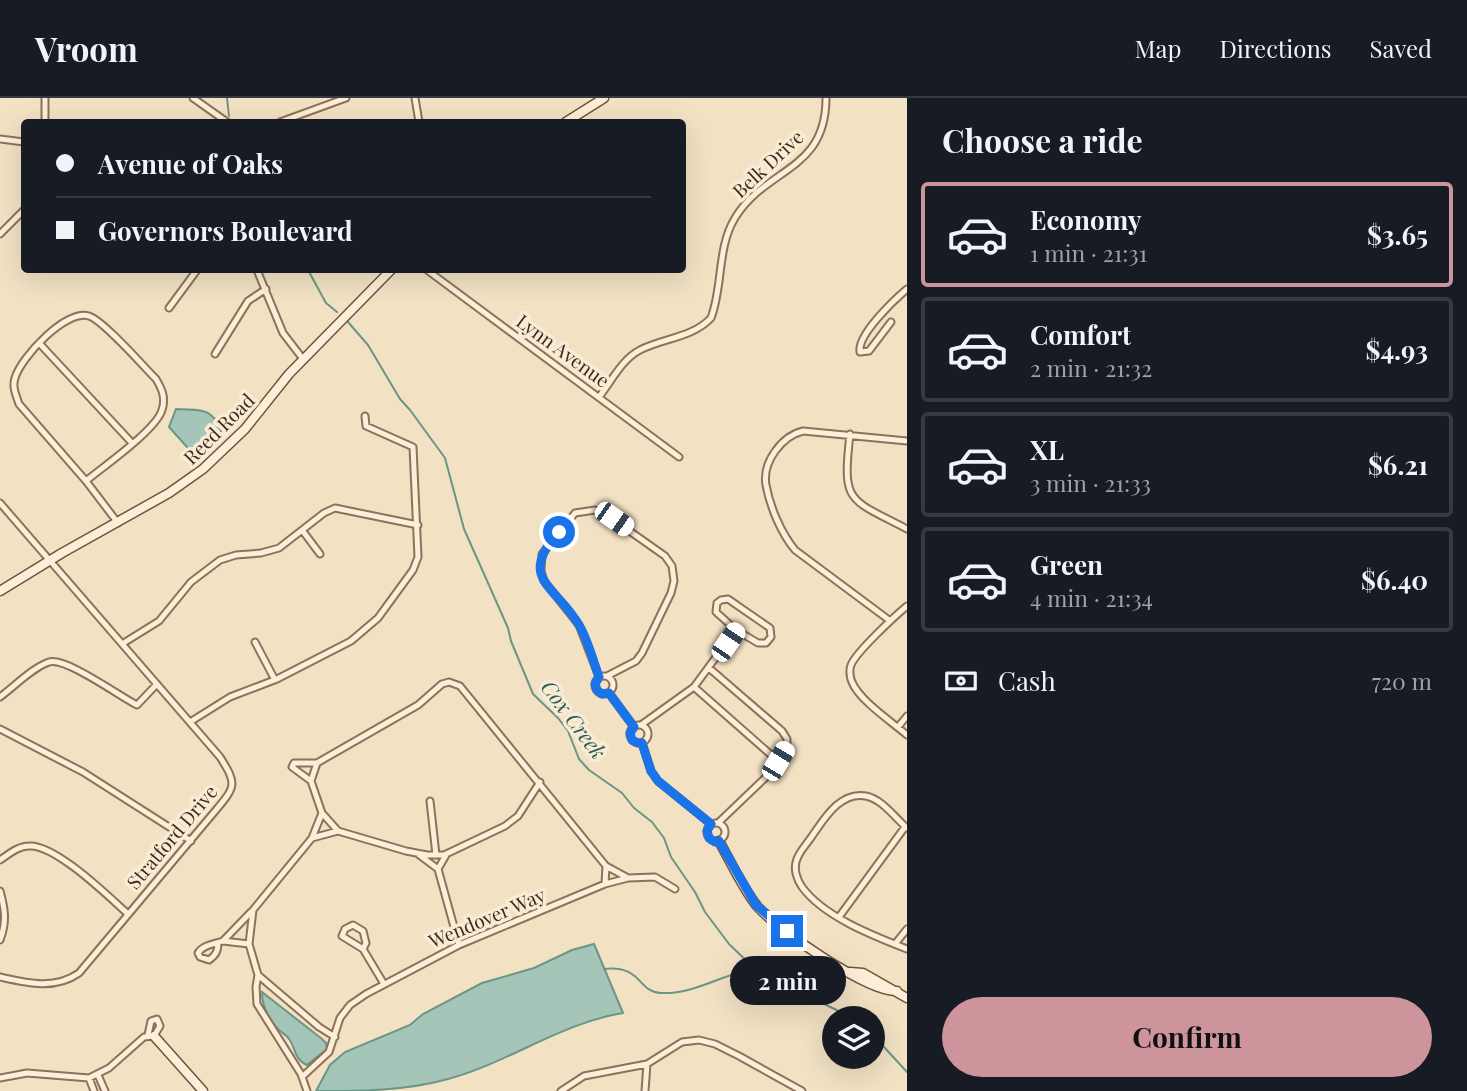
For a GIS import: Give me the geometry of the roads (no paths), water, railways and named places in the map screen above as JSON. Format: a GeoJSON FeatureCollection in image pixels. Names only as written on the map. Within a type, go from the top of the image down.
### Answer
{"type":"FeatureCollection","features":[{"type":"Feature","properties":{"kind":"street"},"geometry":{"type":"LineString","coordinates":[[45,98],[45,119]]}},
{"type":"Feature","properties":{"kind":"street"},"geometry":{"type":"LineString","coordinates":[[193,98],[223,119]]}},
{"type":"Feature","properties":{"kind":"street"},"geometry":{"type":"LineString","coordinates":[[288,119],[346,98]]}},
{"type":"Feature","properties":{"kind":"street"},"geometry":{"type":"LineString","coordinates":[[415,98],[418,119]]}},
{"type":"Feature","properties":{"kind":"street"},"geometry":{"type":"LineString","coordinates":[[571,119],[604,98]]}},
{"type":"Feature","properties":{"kind":"street","name":"Belk Drive"},"geometry":{"type":"LineString","coordinates":[[599,397],[630,357],[640,350],[684,335],[704,325],[711,318],[734,219],[755,195],[813,149],[825,120],[826,98]]}},
{"type":"Feature","properties":{"kind":"street"},"geometry":{"type":"LineString","coordinates":[[0,139],[21,142]]}},
{"type":"Feature","properties":{"kind":"street"},"geometry":{"type":"LineString","coordinates":[[0,233],[21,213]]}},
{"type":"Feature","properties":{"kind":"street"},"geometry":{"type":"LineString","coordinates":[[169,308],[195,273]]}},
{"type":"Feature","properties":{"kind":"street"},"geometry":{"type":"LineString","coordinates":[[258,273],[283,332],[303,359]]}},
{"type":"Feature","properties":{"kind":"street","name":"Reed Road"},"geometry":{"type":"LineString","coordinates":[[0,592],[190,480],[245,429],[303,359],[388,273]]}},
{"type":"Feature","properties":{"kind":"street","name":"Lynn Avenue"},"geometry":{"type":"LineString","coordinates":[[431,273],[679,457]]}},
{"type":"Feature","properties":{"kind":"street"},"geometry":{"type":"LineString","coordinates":[[215,354],[248,301],[266,289]]}},
{"type":"Feature","properties":{"kind":"street"},"geometry":{"type":"LineString","coordinates":[[891,321],[869,351],[860,352],[859,344],[862,338],[907,289]]}},
{"type":"Feature","properties":{"kind":"street"},"geometry":{"type":"LineString","coordinates":[[86,481],[156,422],[164,401],[162,389],[156,379],[101,325],[90,316],[75,316],[65,320],[22,365],[15,375],[15,392],[19,404],[86,481],[118,523]]}},
{"type":"Feature","properties":{"kind":"street"},"geometry":{"type":"LineString","coordinates":[[40,344],[132,443]]}},
{"type":"Feature","properties":{"kind":"street"},"geometry":{"type":"LineString","coordinates":[[190,722],[230,698],[275,680],[351,641],[373,624],[413,570],[418,557],[418,525],[413,447],[366,426],[365,416]]}},
{"type":"Feature","properties":{"kind":"street"},"geometry":{"type":"LineString","coordinates":[[889,620],[795,550],[785,538],[766,484],[766,469],[782,442],[795,433],[813,430],[907,441]]}},
{"type":"Feature","properties":{"kind":"street"},"geometry":{"type":"LineString","coordinates":[[850,434],[845,475],[848,489],[862,505],[907,529]]}},
{"type":"Feature","properties":{"kind":"street","name":"Stratford Drive"},"geometry":{"type":"LineString","coordinates":[[0,503],[220,757],[233,777],[231,791],[79,973],[51,984],[0,978]]}},
{"type":"Feature","properties":{"kind":"street"},"geometry":{"type":"LineString","coordinates":[[122,644],[159,621],[191,582],[220,560],[236,555],[271,551],[335,508],[418,525]]}},
{"type":"Feature","properties":{"kind":"street"},"geometry":{"type":"LineString","coordinates":[[585,510],[595,510],[614,519],[665,556],[674,572],[671,593],[642,653],[636,660],[607,676],[599,677],[579,625],[544,581],[540,562],[547,545],[575,513],[585,510]]}},
{"type":"Feature","properties":{"kind":"street"},"geometry":{"type":"LineString","coordinates":[[302,530],[320,554]]}},
{"type":"Feature","properties":{"kind":"street"},"geometry":{"type":"LineString","coordinates":[[728,599],[770,628],[771,637],[766,643],[758,643],[736,630],[716,612],[717,603],[721,600],[728,599]]}},
{"type":"Feature","properties":{"kind":"street"},"geometry":{"type":"LineString","coordinates":[[907,606],[889,620],[851,665],[850,674],[852,683],[868,701],[907,735]]}},
{"type":"Feature","properties":{"kind":"street"},"geometry":{"type":"LineString","coordinates":[[609,693],[638,726],[647,729],[649,736],[645,742],[632,740],[630,733],[638,726],[694,687],[736,630]]}},
{"type":"Feature","properties":{"kind":"street"},"geometry":{"type":"LineString","coordinates":[[255,642],[275,680]]}},
{"type":"Feature","properties":{"kind":"street"},"geometry":{"type":"LineString","coordinates":[[0,696],[40,667],[54,662],[69,666],[137,705],[157,684]]}},
{"type":"Feature","properties":{"kind":"street"},"geometry":{"type":"LineString","coordinates":[[642,743],[651,771],[658,781],[714,824],[724,827],[726,834],[719,841],[715,842],[709,838],[707,831],[714,824],[750,795],[778,761],[787,745],[787,739],[782,731],[709,668]]}},
{"type":"Feature","properties":{"kind":"street"},"geometry":{"type":"LineString","coordinates":[[607,676],[612,683],[609,693]]}},
{"type":"Feature","properties":{"kind":"street"},"geometry":{"type":"LineString","coordinates":[[599,677],[595,684],[597,690],[602,694],[609,693]]}},
{"type":"Feature","properties":{"kind":"street"},"geometry":{"type":"LineString","coordinates":[[338,831],[322,813],[311,781],[292,767],[294,763],[317,763],[418,705],[442,684],[449,682],[460,685],[606,866],[628,878]]}},
{"type":"Feature","properties":{"kind":"street"},"geometry":{"type":"LineString","coordinates":[[694,687],[778,761]]}},
{"type":"Feature","properties":{"kind":"street"},"geometry":{"type":"LineString","coordinates":[[898,727],[907,716]]}},
{"type":"Feature","properties":{"kind":"street"},"geometry":{"type":"LineString","coordinates":[[0,729],[83,772],[191,841]]}},
{"type":"Feature","properties":{"kind":"street"},"geometry":{"type":"LineString","coordinates":[[311,781],[317,763]]}},
{"type":"Feature","properties":{"kind":"street"},"geometry":{"type":"LineString","coordinates":[[312,838],[338,831],[417,853],[447,854],[505,826],[518,816],[540,782]]}},
{"type":"Feature","properties":{"kind":"street"},"geometry":{"type":"LineString","coordinates":[[839,916],[906,828],[879,802],[862,795],[846,799],[834,807],[798,857],[796,872],[801,885],[810,895],[839,916],[861,930],[907,949]]}},
{"type":"Feature","properties":{"kind":"street"},"geometry":{"type":"LineString","coordinates":[[430,801],[436,855]]}},
{"type":"Feature","properties":{"kind":"street"},"geometry":{"type":"LineString","coordinates":[[249,944],[220,942],[253,910],[312,838],[322,813]]}},
{"type":"Feature","properties":{"kind":"street"},"geometry":{"type":"LineString","coordinates":[[719,841],[756,905],[791,935],[850,972],[863,973],[907,998]]}},
{"type":"Feature","properties":{"kind":"street"},"geometry":{"type":"LineString","coordinates":[[0,860],[18,849],[39,846],[60,856],[128,914]]}},
{"type":"Feature","properties":{"kind":"street"},"geometry":{"type":"LineString","coordinates":[[417,853],[438,869],[459,945]]}},
{"type":"Feature","properties":{"kind":"street"},"geometry":{"type":"LineString","coordinates":[[438,869],[447,854]]}},
{"type":"Feature","properties":{"kind":"street"},"geometry":{"type":"LineString","coordinates":[[605,884],[606,866]]}},
{"type":"Feature","properties":{"kind":"street","name":"Wendover Way"},"geometry":{"type":"LineString","coordinates":[[302,1077],[329,1052],[340,1018],[351,1005],[384,984],[459,945],[605,884],[628,878],[655,877],[675,889]]}},
{"type":"Feature","properties":{"kind":"street"},"geometry":{"type":"LineString","coordinates":[[0,891],[5,909],[5,925],[0,940]]}},
{"type":"Feature","properties":{"kind":"street"},"geometry":{"type":"LineString","coordinates":[[253,910],[249,944],[258,975],[257,1004],[302,1077],[307,1091]]}},
{"type":"Feature","properties":{"kind":"street"},"geometry":{"type":"LineString","coordinates":[[363,949],[366,943],[363,931],[353,925],[345,929],[342,936],[363,949],[384,984]]}},
{"type":"Feature","properties":{"kind":"street"},"geometry":{"type":"LineString","coordinates":[[895,944],[907,929]]}},
{"type":"Feature","properties":{"kind":"street"},"geometry":{"type":"LineString","coordinates":[[258,975],[319,1027],[335,1037]]}},
{"type":"Feature","properties":{"kind":"street"},"geometry":{"type":"LineString","coordinates":[[0,1079],[27,1073],[89,1078],[109,1068],[151,1035],[203,1091]]}},
{"type":"Feature","properties":{"kind":"street"},"geometry":{"type":"LineString","coordinates":[[561,1091],[584,1076],[647,1063],[682,1042],[699,1040],[715,1044],[802,1091]]}},
{"type":"Feature","properties":{"kind":"street"},"geometry":{"type":"LineString","coordinates":[[645,1091],[647,1063]]}},
{"type":"Feature","properties":{"kind":"street"},"geometry":{"type":"LineString","coordinates":[[99,1074],[105,1091]]}},
{"type":"Feature","properties":{"kind":"street"},"geometry":{"type":"LineString","coordinates":[[89,1078],[94,1091]]}},
{"type":"Feature","properties":{"kind":"waterway","name":"Cox Creek"},"geometry":{"type":"LineString","coordinates":[[227,98],[229,116]]}},
{"type":"Feature","properties":{"kind":"waterway","name":"Cox Creek"},"geometry":{"type":"LineString","coordinates":[[310,273],[326,303],[337,312]]}},
{"type":"Feature","properties":{"kind":"waterway","name":"Cox Creek"},"geometry":{"type":"LineString","coordinates":[[348,322],[368,345],[400,399],[445,458],[464,529],[508,628],[533,694],[568,731],[579,759],[589,770],[622,793],[634,808],[652,822],[664,838],[671,857],[705,912],[729,944],[755,969],[790,979],[828,1006]]}},
{"type":"Feature","properties":{"kind":"waterway"},"geometry":{"type":"LineString","coordinates":[[604,969],[626,971],[653,992],[661,993],[685,991],[755,969]]}},
{"type":"Feature","properties":{"kind":"waterway","name":"Cox Creek"},"geometry":{"type":"LineString","coordinates":[[885,1048],[907,1072]]}}]}
